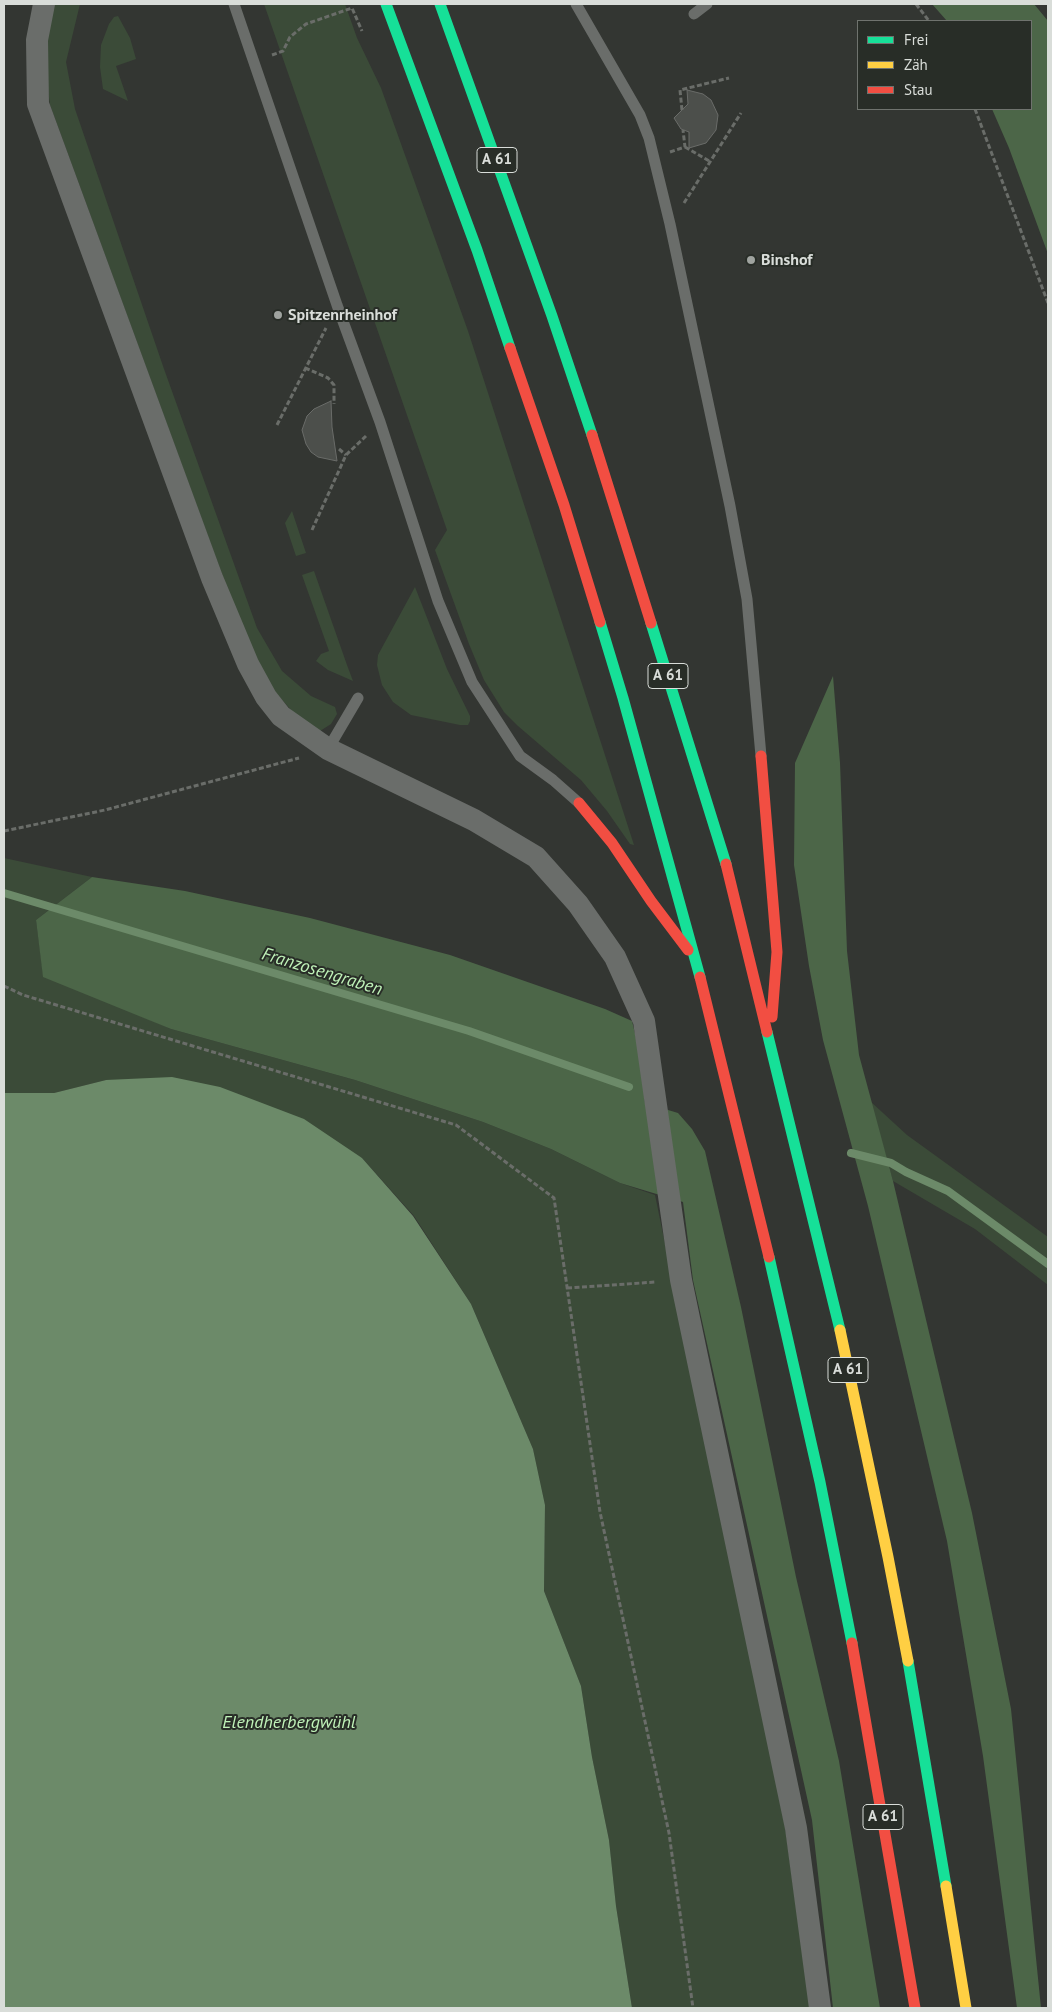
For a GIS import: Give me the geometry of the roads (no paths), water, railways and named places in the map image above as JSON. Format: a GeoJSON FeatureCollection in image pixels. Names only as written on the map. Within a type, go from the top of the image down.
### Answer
{"type":"FeatureCollection","features":[{"type":"Feature","properties":{"kind":"highway","name":"A 61"},"geometry":{"type":"LineString","coordinates":[[386,4],[476,250],[564,505],[623,698],[697,963],[775,1279],[820,1482],[849,1627],[915,2008]]}},
{"type":"Feature","properties":{"kind":"highway","name":"A 61"},"geometry":{"type":"LineString","coordinates":[[440,4],[552,316],[614,502],[725,862],[834,1304],[888,1556],[915,1701],[966,2008]]}},
{"type":"Feature","properties":{"kind":"highway"},"geometry":{"type":"LineString","coordinates":[[760,756],[777,952],[770,1040]]}},
{"type":"Feature","properties":{"kind":"highway"},"geometry":{"type":"LineString","coordinates":[[579,803],[612,843],[651,902],[697,963]]}},
{"type":"Feature","properties":{"kind":"street"},"geometry":{"type":"LineString","coordinates":[[44,4],[36,40],[38,104],[212,578],[248,664],[266,697],[281,716],[328,750],[474,820],[536,857],[578,904],[615,957],[644,1021],[681,1280],[796,1828],[820,2008]]}},
{"type":"Feature","properties":{"kind":"lane"},"geometry":{"type":"LineString","coordinates":[[234,4],[337,305],[380,422],[438,601],[472,682],[520,756],[553,780],[579,803]]}},
{"type":"Feature","properties":{"kind":"lane"},"geometry":{"type":"LineString","coordinates":[[576,4],[640,115],[670,224],[730,506],[747,599],[760,756]]}},
{"type":"Feature","properties":{"kind":"lane"},"geometry":{"type":"LineString","coordinates":[[694,14],[708,4]]}},
{"type":"Feature","properties":{"kind":"lane"},"geometry":{"type":"LineString","coordinates":[[328,750],[358,698]]}},
{"type":"Feature","properties":{"kind":"water","name":"Elendherbergwühl"},"geometry":{"type":"Polygon","coordinates":[[[172,1077],[220,1087],[304,1119],[362,1158],[413,1216],[471,1304],[533,1449],[545,1505],[544,1591],[581,1686],[592,1757],[609,1840],[616,1906],[632,2008],[4,2008],[4,1093],[54,1093],[106,1080],[172,1077]]]}},
{"type":"Feature","properties":{"kind":"waterway","name":"Franzosengraben"},"geometry":{"type":"LineString","coordinates":[[4,893],[469,1031],[629,1087]]}},
{"type":"Feature","properties":{"kind":"waterway","name":"Franzosengraben"},"geometry":{"type":"LineString","coordinates":[[851,1153],[891,1163],[948,1191],[1048,1264]]}},
{"type":"Feature","properties":{"kind":"place","name":"Binshof"},"geometry":{"type":"Point","coordinates":[751,260]}},
{"type":"Feature","properties":{"kind":"place","name":"Spitzenrheinhof"},"geometry":{"type":"Point","coordinates":[278,315]}}]}
